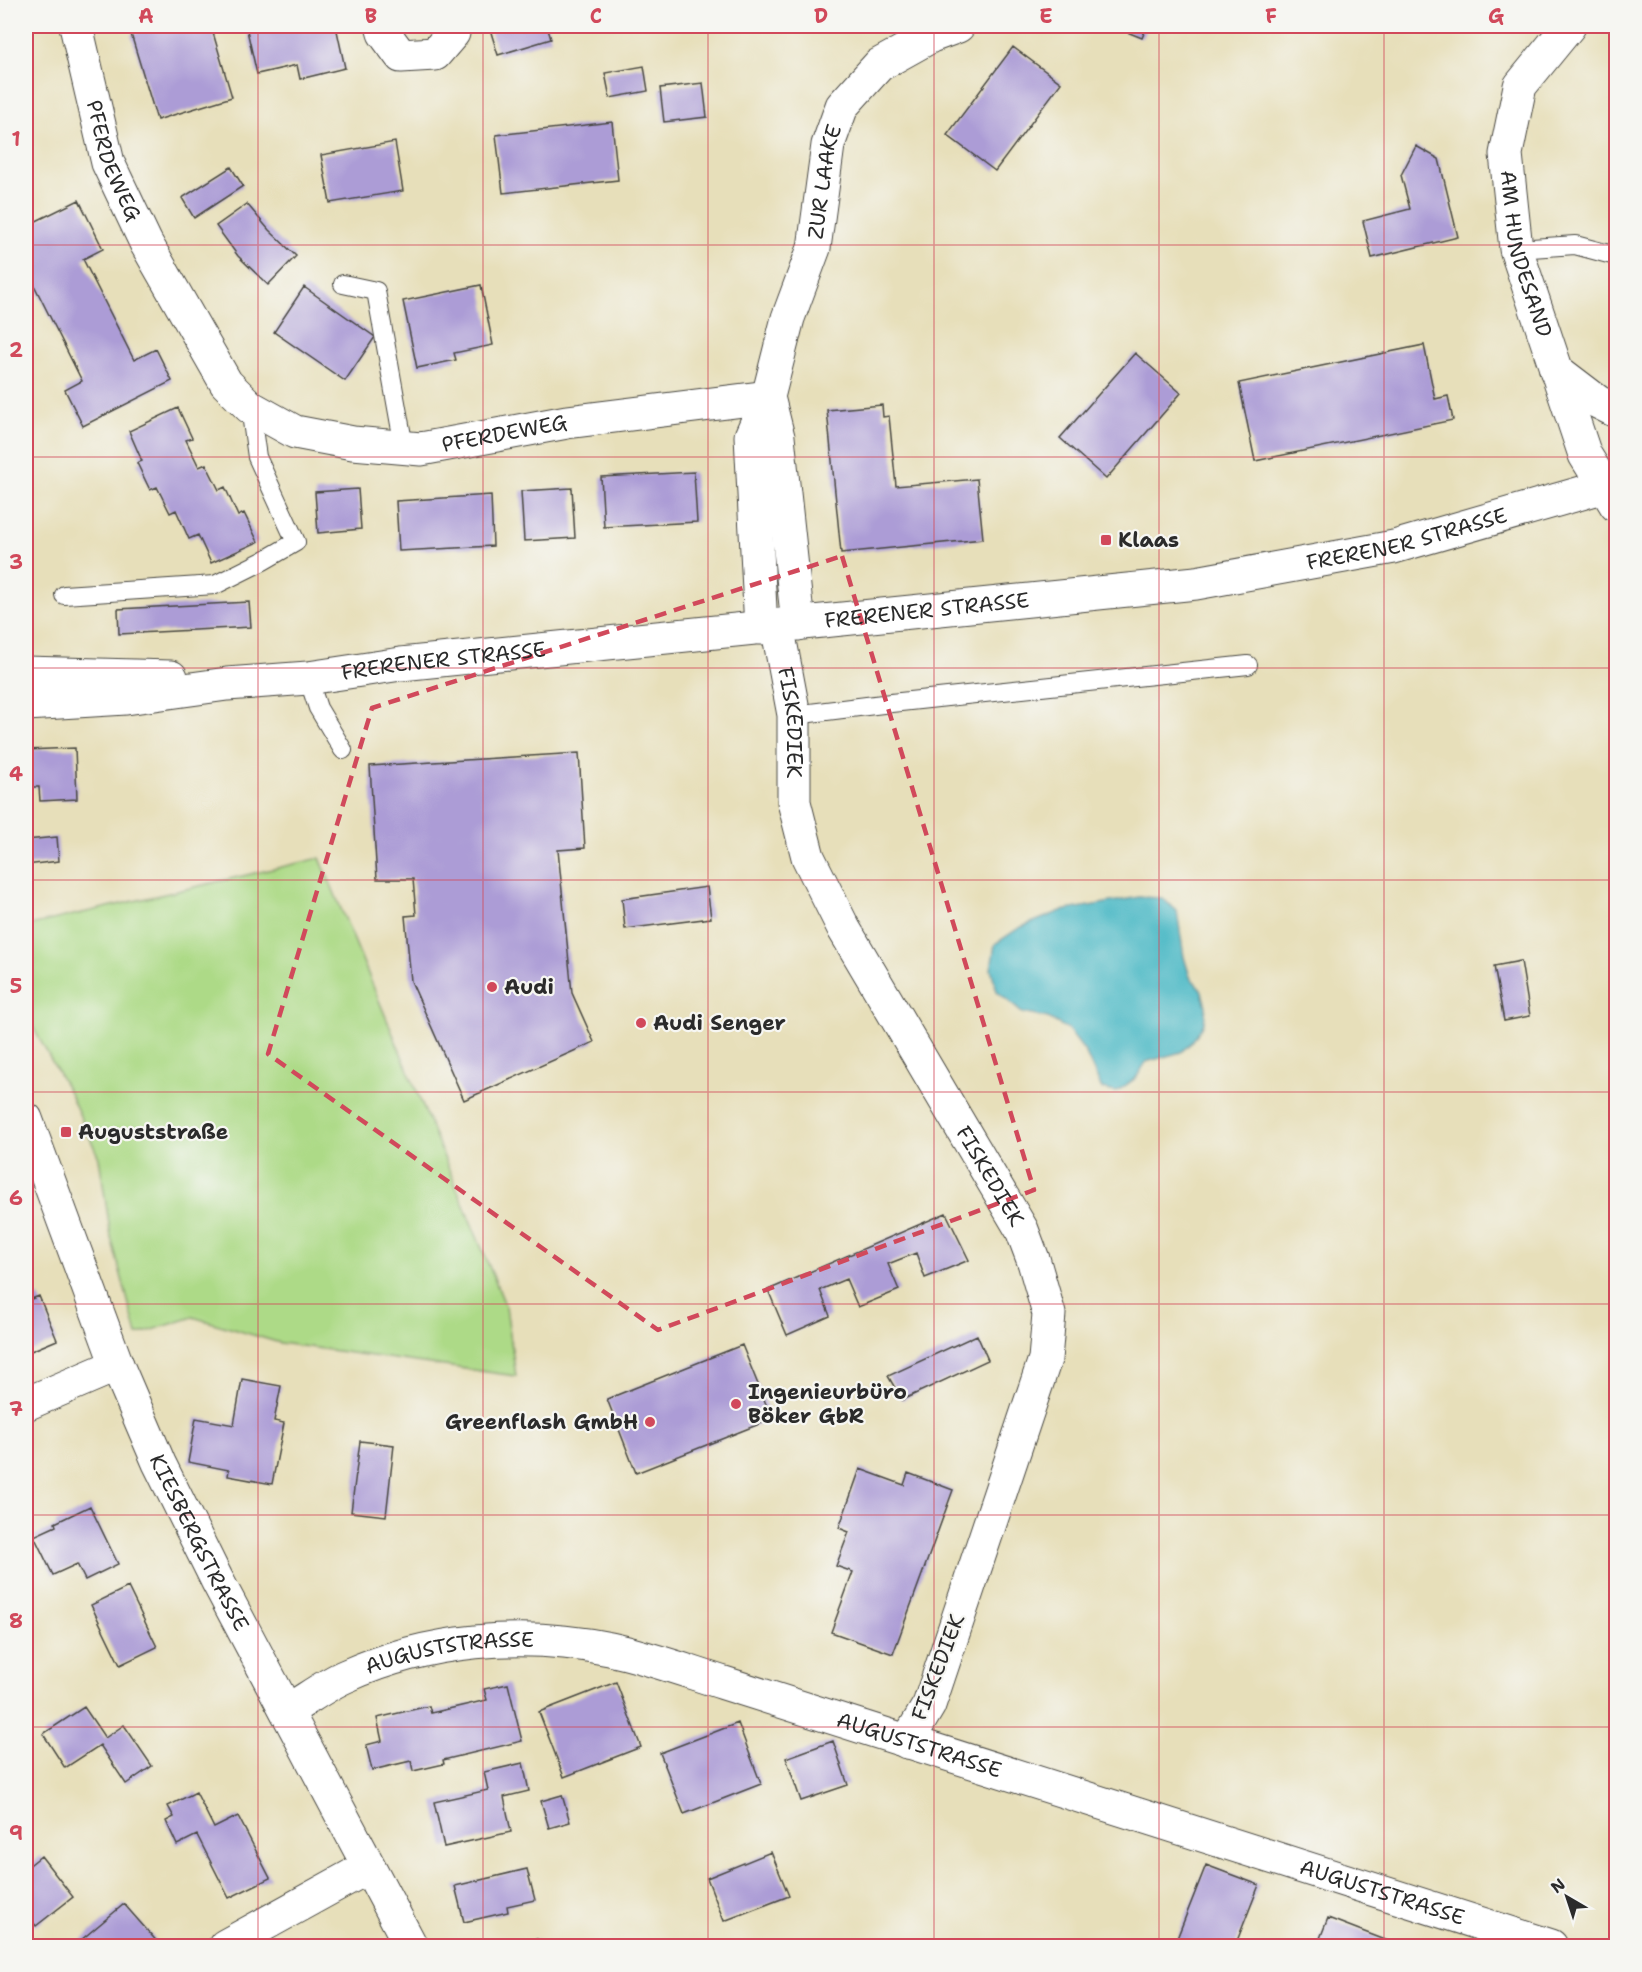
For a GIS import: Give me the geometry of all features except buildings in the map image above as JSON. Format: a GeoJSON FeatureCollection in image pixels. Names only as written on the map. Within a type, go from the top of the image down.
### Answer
{"type":"FeatureCollection","features":[{"type":"Feature","properties":{"kind":"street","name":"PFERDEWEG"},"geometry":{"type":"LineString","coordinates":[[76,26],[108,163],[146,243],[226,384],[250,407],[295,432],[353,443],[421,449],[567,422],[768,398]]}},
{"type":"Feature","properties":{"kind":"street"},"geometry":{"type":"LineString","coordinates":[[382,26],[384,33],[401,56],[435,54],[453,33],[453,26]]}},
{"type":"Feature","properties":{"kind":"street","name":"AM HUNDESAND"},"geometry":{"type":"LineString","coordinates":[[1569,26],[1520,86],[1506,154],[1516,249],[1585,455],[1613,492]]}},
{"type":"Feature","properties":{"kind":"street","name":"ZUR LAAKE"},"geometry":{"type":"LineString","coordinates":[[768,398],[788,318],[814,248],[828,145],[842,106],[879,65],[937,29]]}},
{"type":"Feature","properties":{"kind":"street"},"geometry":{"type":"LineString","coordinates":[[1556,370],[1598,402],[1617,411]]}},
{"type":"Feature","properties":{"kind":"street"},"geometry":{"type":"LineString","coordinates":[[768,398],[751,436],[779,625]]}},
{"type":"Feature","properties":{"kind":"street","name":"FRERENER STRASSE"},"geometry":{"type":"LineString","coordinates":[[26,704],[126,698],[227,684],[308,678],[401,664],[1196,583],[1394,547],[1613,492]]}},
{"type":"Feature","properties":{"kind":"street","name":"FISKEDIEK"},"geometry":{"type":"LineString","coordinates":[[779,625],[794,715],[794,802],[808,857],[844,929],[1022,1230],[1049,1314],[1045,1359],[928,1705],[908,1742]]}},
{"type":"Feature","properties":{"kind":"street","name":"FRERENER STRASSE"},"geometry":{"type":"LineString","coordinates":[[26,673],[168,677],[227,684]]}},
{"type":"Feature","properties":{"kind":"street","name":"KIESBERGSTRASSE"},"geometry":{"type":"LineString","coordinates":[[26,1119],[117,1365],[159,1462],[217,1580],[411,1947]]}},
{"type":"Feature","properties":{"kind":"street"},"geometry":{"type":"LineString","coordinates":[[26,1404],[117,1365]]}},
{"type":"Feature","properties":{"kind":"street","name":"AUGUSTSTRASSE"},"geometry":{"type":"LineString","coordinates":[[286,1711],[344,1677],[396,1656],[460,1644],[519,1638],[564,1641],[612,1649],[1551,1947]]}},
{"type":"Feature","properties":{"kind":"street"},"geometry":{"type":"LineString","coordinates":[[225,1947],[368,1867]]}},
{"type":"Feature","properties":{"kind":"lane"},"geometry":{"type":"LineString","coordinates":[[1516,249],[1575,245],[1617,255]]}},
{"type":"Feature","properties":{"kind":"lane"},"geometry":{"type":"LineString","coordinates":[[343,284],[376,291],[404,447]]}},
{"type":"Feature","properties":{"kind":"lane"},"geometry":{"type":"LineString","coordinates":[[64,595],[215,585],[296,542],[257,457],[250,407]]}},
{"type":"Feature","properties":{"kind":"lane"},"geometry":{"type":"LineString","coordinates":[[794,715],[1248,665]]}},
{"type":"Feature","properties":{"kind":"lane"},"geometry":{"type":"LineString","coordinates":[[308,678],[318,708],[343,750]]}},
{"type":"Feature","properties":{"kind":"highlighted area"},"geometry":{"type":"Polygon","coordinates":[[[842,556],[1034,1190],[658,1330],[268,1054],[372,708],[842,556]]]}},
{"type":"Feature","properties":{"kind":"green space"},"geometry":{"type":"Polygon","coordinates":[[[320,858],[506,1307],[516,1376],[280,1343],[193,1317],[137,1335],[111,1237],[99,1158],[70,1094],[34,1029],[26,990],[26,926],[320,858]]]}},
{"type":"Feature","properties":{"kind":"water"},"geometry":{"type":"Polygon","coordinates":[[[1139,897],[1162,898],[1177,911],[1184,957],[1190,977],[1201,989],[1206,1006],[1204,1023],[1192,1042],[1181,1052],[1146,1062],[1136,1078],[1116,1092],[1102,1089],[1085,1052],[1068,1029],[1048,1018],[1022,1013],[997,991],[991,969],[995,944],[1019,928],[1061,911],[1139,897]]]}},
{"type":"Feature","properties":{"kind":"place","name":"Klaas"},"geometry":{"type":"Point","coordinates":[1106,540]}},
{"type":"Feature","properties":{"kind":"place","name":"Audi"},"geometry":{"type":"Point","coordinates":[492,987]}},
{"type":"Feature","properties":{"kind":"place","name":"Audi Senger"},"geometry":{"type":"Point","coordinates":[641,1023]}},
{"type":"Feature","properties":{"kind":"place","name":"Auguststraße"},"geometry":{"type":"Point","coordinates":[66,1132]}},
{"type":"Feature","properties":{"kind":"place","name":"Ingenieurbüro Böker GbR"},"geometry":{"type":"Point","coordinates":[736,1404]}},
{"type":"Feature","properties":{"kind":"place","name":"Greenflash GmbH"},"geometry":{"type":"Point","coordinates":[650,1422]}}]}
